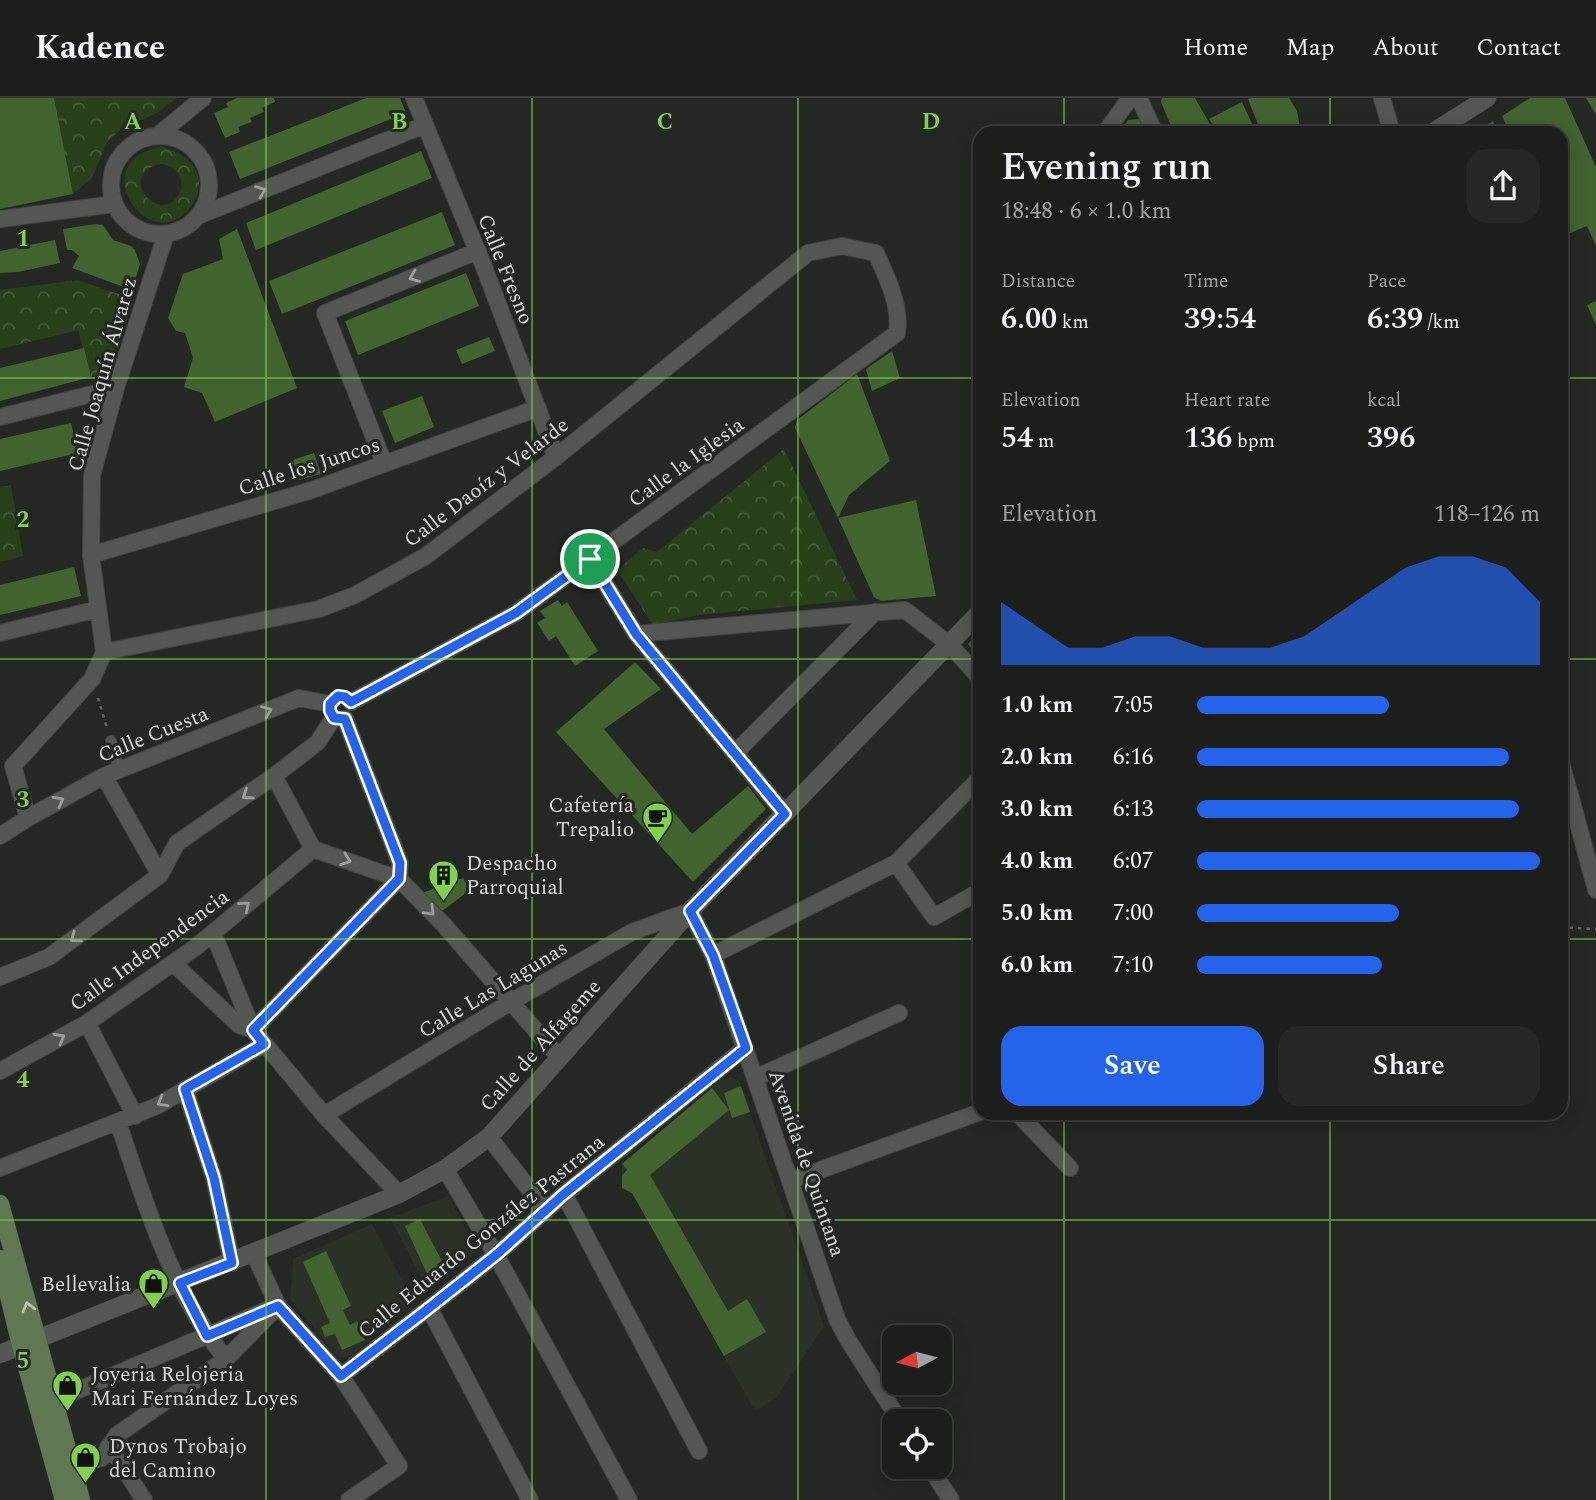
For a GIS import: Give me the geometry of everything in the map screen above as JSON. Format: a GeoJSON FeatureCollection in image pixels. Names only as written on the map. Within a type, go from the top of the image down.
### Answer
{"type":"FeatureCollection","features":[{"type":"Feature","properties":{"kind":"main road"},"geometry":{"type":"LineString","coordinates":[[0,1204],[4,1251],[35,1368],[61,1457],[73,1468]]}},
{"type":"Feature","properties":{"kind":"main road"},"geometry":{"type":"LineString","coordinates":[[29,1343],[55,1400],[82,1500]]}},
{"type":"Feature","properties":{"kind":"main road"},"geometry":{"type":"LineString","coordinates":[[29,1343],[64,1500]]}},
{"type":"Feature","properties":{"kind":"street"},"geometry":{"type":"LineString","coordinates":[[157,136],[203,98]]}},
{"type":"Feature","properties":{"kind":"street","name":"Calle Fresno"},"geometry":{"type":"LineString","coordinates":[[414,98],[478,251],[556,457]]}},
{"type":"Feature","properties":{"kind":"street"},"geometry":{"type":"LineString","coordinates":[[1110,126],[1130,98]]}},
{"type":"Feature","properties":{"kind":"street"},"geometry":{"type":"LineString","coordinates":[[1139,98],[1152,126]]}},
{"type":"Feature","properties":{"kind":"street"},"geometry":{"type":"LineString","coordinates":[[1381,98],[1390,126]]}},
{"type":"Feature","properties":{"kind":"street"},"geometry":{"type":"LineString","coordinates":[[1443,126],[1487,98]]}},
{"type":"Feature","properties":{"kind":"street"},"geometry":{"type":"LineString","coordinates":[[198,216],[206,200],[209,182],[204,164],[194,149],[178,139],[157,136],[140,140],[128,147],[112,174],[114,204],[123,217],[135,227],[150,233],[166,234],[184,228],[198,216],[425,125]]}},
{"type":"Feature","properties":{"kind":"street"},"geometry":{"type":"LineString","coordinates":[[0,219],[114,204]]}},
{"type":"Feature","properties":{"kind":"street","name":"Calle Joaquín Álvarez"},"geometry":{"type":"LineString","coordinates":[[104,652],[91,555],[92,475],[116,388],[166,234]]}},
{"type":"Feature","properties":{"kind":"street","name":"Calle Daoíz y Velarde"},"geometry":{"type":"LineString","coordinates":[[104,652],[307,611],[355,595],[426,556],[556,457],[808,253],[842,246],[876,253],[892,288],[899,322],[897,333]]}},
{"type":"Feature","properties":{"kind":"street"},"geometry":{"type":"LineString","coordinates":[[384,463],[326,313],[478,251]]}},
{"type":"Feature","properties":{"kind":"street","name":"Calle la Iglesia"},"geometry":{"type":"LineString","coordinates":[[336,713],[352,710],[351,702],[516,613],[897,333]]}},
{"type":"Feature","properties":{"kind":"street"},"geometry":{"type":"LineString","coordinates":[[0,417],[116,388]]}},
{"type":"Feature","properties":{"kind":"street","name":"Calle los Juncos"},"geometry":{"type":"LineString","coordinates":[[91,555],[312,489],[538,408]]}},
{"type":"Feature","properties":{"kind":"street"},"geometry":{"type":"LineString","coordinates":[[590,559],[636,634],[785,814]]}},
{"type":"Feature","properties":{"kind":"street"},"geometry":{"type":"LineString","coordinates":[[0,633],[98,610]]}},
{"type":"Feature","properties":{"kind":"street"},"geometry":{"type":"LineString","coordinates":[[636,634],[905,610],[950,645],[973,670]]}},
{"type":"Feature","properties":{"kind":"street"},"geometry":{"type":"LineString","coordinates":[[735,753],[876,612]]}},
{"type":"Feature","properties":{"kind":"street","name":"Calle de Alfageme"},"geometry":{"type":"LineString","coordinates":[[0,1354],[399,1194],[445,1169],[488,1137],[690,911],[973,620]]}},
{"type":"Feature","properties":{"kind":"street"},"geometry":{"type":"LineString","coordinates":[[28,818],[13,766],[93,678],[104,652]]}},
{"type":"Feature","properties":{"kind":"street","name":"Calle Cuesta"},"geometry":{"type":"LineString","coordinates":[[0,836],[111,773],[299,698],[336,713]]}},
{"type":"Feature","properties":{"kind":"street"},"geometry":{"type":"LineString","coordinates":[[147,853],[177,843],[274,776],[318,742],[336,713]]}},
{"type":"Feature","properties":{"kind":"street"},"geometry":{"type":"LineString","coordinates":[[253,1030],[399,879],[400,863],[336,713]]}},
{"type":"Feature","properties":{"kind":"street"},"geometry":{"type":"LineString","coordinates":[[111,741],[111,773],[160,876]]}},
{"type":"Feature","properties":{"kind":"street"},"geometry":{"type":"LineString","coordinates":[[274,776],[313,849],[399,879],[444,925],[559,1057]]}},
{"type":"Feature","properties":{"kind":"street"},"geometry":{"type":"LineString","coordinates":[[713,955],[896,863],[973,785]]}},
{"type":"Feature","properties":{"kind":"street"},"geometry":{"type":"LineString","coordinates":[[1568,788],[1596,890]]}},
{"type":"Feature","properties":{"kind":"street"},"geometry":{"type":"LineString","coordinates":[[0,977],[49,957],[160,876],[177,843]]}},
{"type":"Feature","properties":{"kind":"street","name":"Calle Independencia"},"geometry":{"type":"LineString","coordinates":[[0,1071],[87,1023],[173,963],[313,849]]}},
{"type":"Feature","properties":{"kind":"street"},"geometry":{"type":"LineString","coordinates":[[896,863],[934,917],[973,895]]}},
{"type":"Feature","properties":{"kind":"street","name":"Avenida de Quintana"},"geometry":{"type":"LineString","coordinates":[[690,911],[713,955],[837,1319],[892,1409]]}},
{"type":"Feature","properties":{"kind":"street","name":"Calle Las Lagunas"},"geometry":{"type":"LineString","coordinates":[[324,1115],[632,932],[690,911]]}},
{"type":"Feature","properties":{"kind":"street"},"geometry":{"type":"LineString","coordinates":[[213,933],[253,1030],[324,1115],[399,1194]]}},
{"type":"Feature","properties":{"kind":"street"},"geometry":{"type":"LineString","coordinates":[[173,963],[239,1024],[253,1030]]}},
{"type":"Feature","properties":{"kind":"street"},"geometry":{"type":"LineString","coordinates":[[755,1078],[899,1013]]}},
{"type":"Feature","properties":{"kind":"street"},"geometry":{"type":"LineString","coordinates":[[87,1023],[135,1116]]}},
{"type":"Feature","properties":{"kind":"street"},"geometry":{"type":"LineString","coordinates":[[0,1168],[135,1116],[264,1044]]}},
{"type":"Feature","properties":{"kind":"street","name":"Calle Eduardo González Pastrana"},"geometry":{"type":"LineString","coordinates":[[341,1376],[496,1255],[564,1194],[746,1048]]}},
{"type":"Feature","properties":{"kind":"street"},"geometry":{"type":"LineString","coordinates":[[185,1089],[214,1178],[232,1263]]}},
{"type":"Feature","properties":{"kind":"street"},"geometry":{"type":"LineString","coordinates":[[790,1181],[973,1115]]}},
{"type":"Feature","properties":{"kind":"street"},"geometry":{"type":"LineString","coordinates":[[1024,1120],[1070,1168]]}},
{"type":"Feature","properties":{"kind":"street"},"geometry":{"type":"LineString","coordinates":[[118,1122],[148,1214],[207,1336],[226,1359]]}},
{"type":"Feature","properties":{"kind":"street"},"geometry":{"type":"LineString","coordinates":[[488,1137],[546,1211]]}},
{"type":"Feature","properties":{"kind":"street"},"geometry":{"type":"LineString","coordinates":[[445,1169],[496,1255],[629,1500]]}},
{"type":"Feature","properties":{"kind":"street"},"geometry":{"type":"LineString","coordinates":[[564,1194],[699,1451]]}},
{"type":"Feature","properties":{"kind":"street"},"geometry":{"type":"LineString","coordinates":[[254,1254],[278,1306],[341,1376],[398,1466],[349,1500]]}},
{"type":"Feature","properties":{"kind":"street"},"geometry":{"type":"LineString","coordinates":[[55,1400],[278,1306]]}},
{"type":"Feature","properties":{"kind":"street"},"geometry":{"type":"LineString","coordinates":[[73,1468],[102,1458],[117,1435],[226,1359],[278,1306]]}},
{"type":"Feature","properties":{"kind":"street"},"geometry":{"type":"LineString","coordinates":[[429,1308],[530,1500]]}},
{"type":"Feature","properties":{"kind":"street"},"geometry":{"type":"LineString","coordinates":[[108,1447],[144,1500]]}},
{"type":"Feature","properties":{"kind":"street"},"geometry":{"type":"LineString","coordinates":[[937,1479],[951,1500]]}},
{"type":"Feature","properties":{"kind":"path"},"geometry":{"type":"LineString","coordinates":[[93,678],[111,741]]}},
{"type":"Feature","properties":{"kind":"path"},"geometry":{"type":"LineString","coordinates":[[1568,927],[1596,929]]}},
{"type":"Feature","properties":{"kind":"shaded area"},"geometry":{"type":"Polygon","coordinates":[[[731,1077],[739,1081],[824,1326],[776,1398],[755,1411],[630,1189],[622,1188],[622,1164],[721,1080],[731,1077]]]}},
{"type":"Feature","properties":{"kind":"shaded area"},"geometry":{"type":"Polygon","coordinates":[[[448,1196],[478,1251],[428,1291],[390,1218],[448,1196]]]}},
{"type":"Feature","properties":{"kind":"shaded area"},"geometry":{"type":"Polygon","coordinates":[[[372,1224],[414,1303],[349,1358],[338,1357],[290,1299],[293,1259],[372,1224]]]}},
{"type":"Feature","properties":{"kind":"green space"},"geometry":{"type":"Polygon","coordinates":[[[54,98],[177,98],[157,113],[121,129],[107,142],[92,178],[73,194],[54,98]]]}},
{"type":"Feature","properties":{"kind":"green space"},"geometry":{"type":"Polygon","coordinates":[[[161,147],[180,154],[194,167],[199,185],[197,195],[192,205],[176,220],[159,222],[144,216],[132,203],[125,187],[126,170],[138,156],[161,147]],[[162,164],[148,169],[142,177],[142,187],[146,196],[155,203],[164,205],[174,200],[182,187],[176,171],[162,164]]]}},
{"type":"Feature","properties":{"kind":"green space"},"geometry":{"type":"Polygon","coordinates":[[[78,280],[130,298],[110,372],[91,377],[78,330],[0,349],[0,290],[78,280]]]}},
{"type":"Feature","properties":{"kind":"green space"},"geometry":{"type":"Polygon","coordinates":[[[784,449],[857,600],[699,615],[653,625],[617,570],[643,548],[657,552],[784,449]]]}},
{"type":"Feature","properties":{"kind":"green space"},"geometry":{"type":"Polygon","coordinates":[[[11,485],[23,556],[0,562],[0,487],[11,485]]]}},
{"type":"Feature","properties":{"kind":"building"},"geometry":{"type":"Polygon","coordinates":[[[0,98],[54,98],[73,194],[0,209],[0,98]]]}},
{"type":"Feature","properties":{"kind":"building"},"geometry":{"type":"Polygon","coordinates":[[[237,98],[274,98],[275,102],[262,108],[264,112],[250,118],[252,122],[238,127],[240,132],[225,138],[214,113],[228,107],[226,103],[237,98]]]}},
{"type":"Feature","properties":{"kind":"building"},"geometry":{"type":"Polygon","coordinates":[[[366,98],[400,98],[406,113],[240,179],[229,152],[366,98]]]}},
{"type":"Feature","properties":{"kind":"building"},"geometry":{"type":"Polygon","coordinates":[[[1162,98],[1195,98],[1211,126],[1171,126],[1161,102],[1162,98]]]}},
{"type":"Feature","properties":{"kind":"building"},"geometry":{"type":"Polygon","coordinates":[[[1289,98],[1297,111],[1300,126],[1259,126],[1248,99],[1289,98]]]}},
{"type":"Feature","properties":{"kind":"building"},"geometry":{"type":"Polygon","coordinates":[[[1530,98],[1565,98],[1596,167],[1596,246],[1587,226],[1568,234],[1568,126],[1507,126],[1502,116],[1530,98]]]}},
{"type":"Feature","properties":{"kind":"building"},"geometry":{"type":"Polygon","coordinates":[[[1586,98],[1596,98],[1596,115],[1586,98]]]}},
{"type":"Feature","properties":{"kind":"building"},"geometry":{"type":"Polygon","coordinates":[[[1242,102],[1253,126],[1214,126],[1209,119],[1242,102]]]}},
{"type":"Feature","properties":{"kind":"building"},"geometry":{"type":"Polygon","coordinates":[[[1141,119],[1144,126],[1124,126],[1128,120],[1141,119]]]}},
{"type":"Feature","properties":{"kind":"building"},"geometry":{"type":"Polygon","coordinates":[[[421,151],[432,178],[256,250],[246,223],[421,151]]]}},
{"type":"Feature","properties":{"kind":"building"},"geometry":{"type":"Polygon","coordinates":[[[442,212],[455,245],[282,314],[269,281],[442,212]]]}},
{"type":"Feature","properties":{"kind":"building"},"geometry":{"type":"Polygon","coordinates":[[[103,225],[113,240],[135,250],[140,264],[132,290],[72,268],[79,256],[72,250],[67,250],[63,229],[103,225]]]}},
{"type":"Feature","properties":{"kind":"building"},"geometry":{"type":"Polygon","coordinates":[[[237,229],[297,388],[215,422],[202,393],[184,387],[193,358],[185,333],[176,331],[168,318],[183,274],[223,259],[219,239],[237,229]]]}},
{"type":"Feature","properties":{"kind":"building"},"geometry":{"type":"Polygon","coordinates":[[[55,240],[60,263],[0,273],[0,251],[55,240]]]}},
{"type":"Feature","properties":{"kind":"building"},"geometry":{"type":"Polygon","coordinates":[[[466,273],[479,306],[358,355],[345,321],[466,273]]]}},
{"type":"Feature","properties":{"kind":"building"},"geometry":{"type":"Polygon","coordinates":[[[1596,301],[1596,325],[1587,305],[1596,301]]]}},
{"type":"Feature","properties":{"kind":"building"},"geometry":{"type":"Polygon","coordinates":[[[489,337],[495,351],[462,364],[456,350],[489,337]]]}},
{"type":"Feature","properties":{"kind":"building"},"geometry":{"type":"Polygon","coordinates":[[[84,348],[91,377],[0,401],[0,368],[84,348]]]}},
{"type":"Feature","properties":{"kind":"building"},"geometry":{"type":"Polygon","coordinates":[[[892,351],[900,378],[872,391],[866,369],[892,351]]]}},
{"type":"Feature","properties":{"kind":"building"},"geometry":{"type":"Polygon","coordinates":[[[857,374],[890,461],[849,495],[838,518],[795,428],[797,420],[857,374]]]}},
{"type":"Feature","properties":{"kind":"building"},"geometry":{"type":"Polygon","coordinates":[[[422,396],[434,427],[395,443],[382,411],[422,396]]]}},
{"type":"Feature","properties":{"kind":"building"},"geometry":{"type":"Polygon","coordinates":[[[71,423],[78,453],[0,471],[0,439],[71,423]]]}},
{"type":"Feature","properties":{"kind":"building"},"geometry":{"type":"Polygon","coordinates":[[[314,453],[321,474],[299,480],[293,460],[314,453]]]}},
{"type":"Feature","properties":{"kind":"building"},"geometry":{"type":"Polygon","coordinates":[[[916,500],[936,596],[881,601],[874,597],[838,518],[916,500]]]}},
{"type":"Feature","properties":{"kind":"building"},"geometry":{"type":"Polygon","coordinates":[[[74,567],[81,596],[0,615],[0,585],[74,567]]]}},
{"type":"Feature","properties":{"kind":"building"},"geometry":{"type":"Polygon","coordinates":[[[558,600],[562,606],[567,602],[598,651],[575,666],[556,636],[549,641],[537,623],[545,618],[540,611],[558,600]]]}},
{"type":"Feature","properties":{"kind":"building"},"geometry":{"type":"Polygon","coordinates":[[[635,662],[661,689],[604,729],[692,834],[748,786],[766,809],[693,882],[556,732],[635,662]]]}},
{"type":"Feature","properties":{"kind":"building","name":"Despacho Parroquial"},"geometry":{"type":"Polygon","coordinates":[[[463,878],[473,888],[442,911],[422,893],[463,878]]]}},
{"type":"Feature","properties":{"kind":"building"},"geometry":{"type":"Polygon","coordinates":[[[741,1086],[750,1112],[732,1118],[724,1093],[741,1086]]]}},
{"type":"Feature","properties":{"kind":"building"},"geometry":{"type":"Polygon","coordinates":[[[712,1088],[729,1110],[650,1175],[728,1311],[747,1299],[766,1332],[724,1356],[632,1193],[622,1188],[622,1175],[627,1170],[622,1164],[712,1088]]]}},
{"type":"Feature","properties":{"kind":"building"},"geometry":{"type":"Polygon","coordinates":[[[420,1219],[446,1269],[429,1278],[405,1226],[420,1219]]]}},
{"type":"Feature","properties":{"kind":"building"},"geometry":{"type":"Polygon","coordinates":[[[326,1251],[351,1306],[343,1310],[350,1325],[357,1321],[365,1340],[342,1350],[335,1334],[325,1337],[321,1327],[330,1323],[303,1262],[326,1251]]]}},
{"type":"Feature","properties":{"kind":"place","name":"Cafetería Trepalio"},"geometry":{"type":"Point","coordinates":[657,844]}},
{"type":"Feature","properties":{"kind":"place","name":"Despacho Parroquial"},"geometry":{"type":"Point","coordinates":[443,902]}},
{"type":"Feature","properties":{"kind":"place","name":"Bellevalia"},"geometry":{"type":"Point","coordinates":[154,1311]}},
{"type":"Feature","properties":{"kind":"place","name":"Joyeria Relojeria Mari Fernández Loyes"},"geometry":{"type":"Point","coordinates":[68,1413]}},
{"type":"Feature","properties":{"kind":"place","name":"Dynos Trobajo del Camino"},"geometry":{"type":"Point","coordinates":[86,1485]}},
{"type":"Feature","properties":{"kind":"route"},"geometry":{"type":"LineString","coordinates":[[590,559],[636,634],[785,814],[690,911],[713,955],[746,1048],[564,1194],[496,1255],[341,1376],[278,1306],[207,1336],[180,1283],[232,1263],[214,1178],[185,1089],[264,1044],[253,1030],[399,879],[400,863],[345,719],[331,715],[330,704],[338,696],[351,702],[516,613],[590,559]]}}]}
